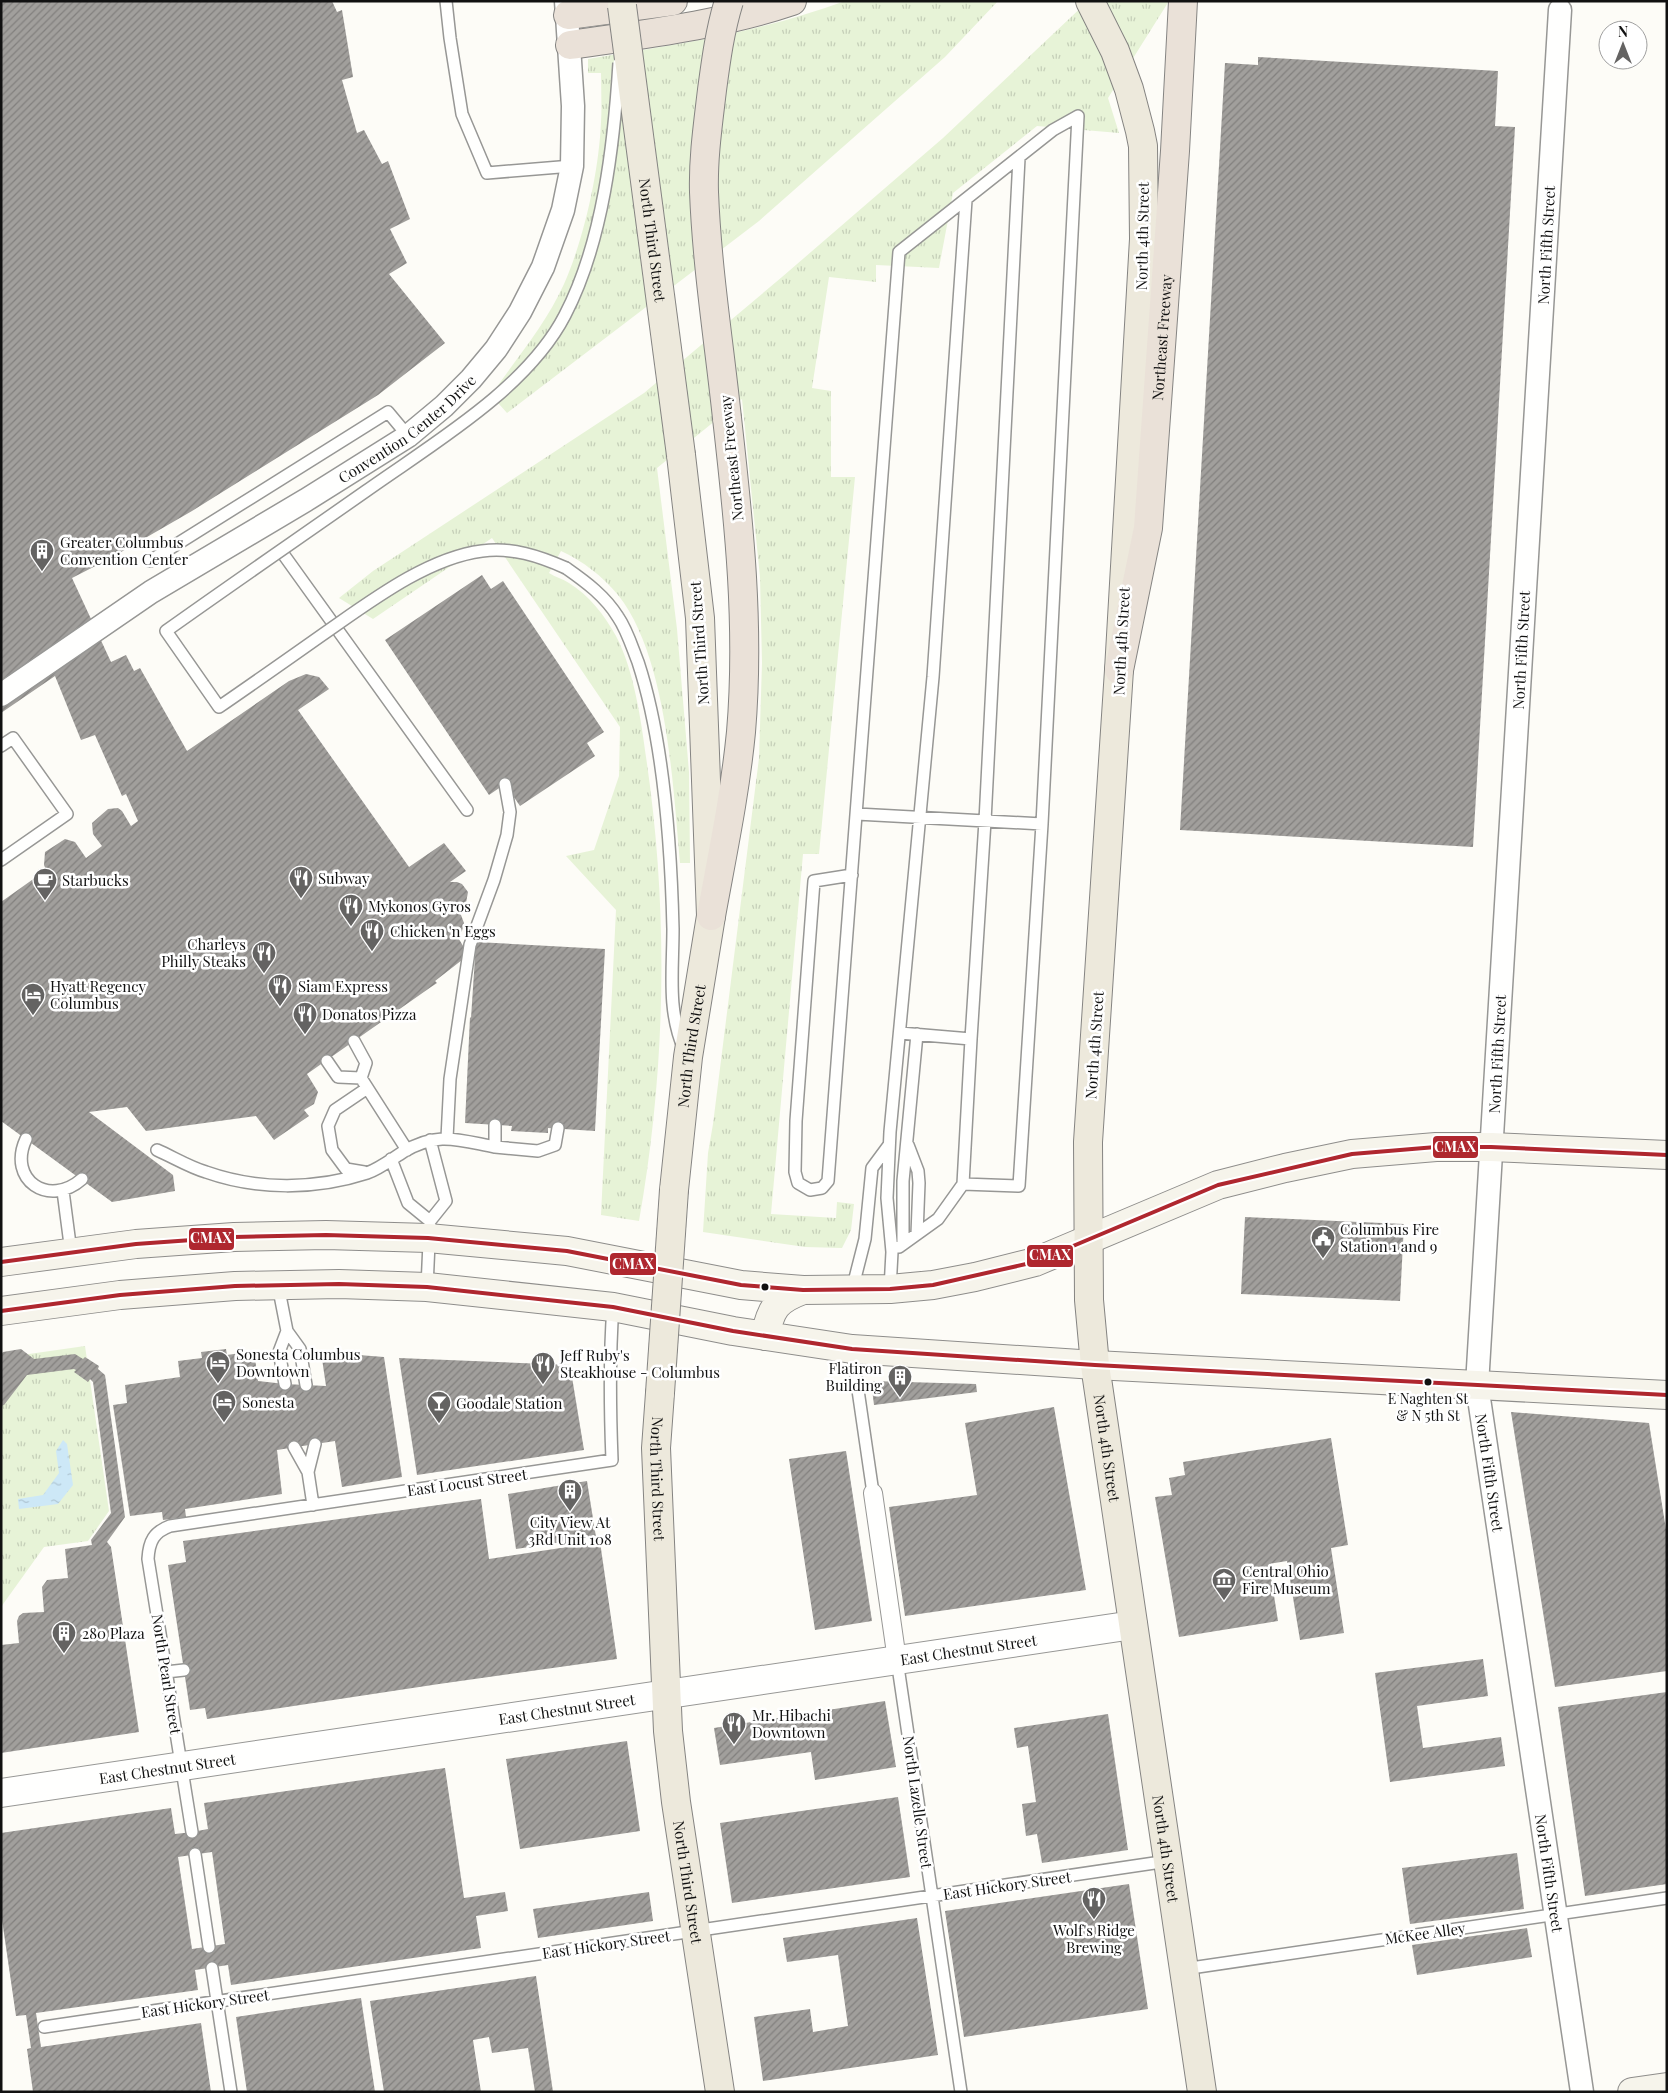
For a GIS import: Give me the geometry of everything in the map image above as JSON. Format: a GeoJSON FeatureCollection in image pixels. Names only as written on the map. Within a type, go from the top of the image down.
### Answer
{"type":"FeatureCollection","features":[{"type":"Feature","properties":{"kind":"highway"},"geometry":{"type":"LineString","coordinates":[[567,8],[673,1]]}},
{"type":"Feature","properties":{"kind":"highway","name":"Northeast Freeway"},"geometry":{"type":"LineString","coordinates":[[711,916],[736,781],[744,678],[744,604],[741,547],[709,263],[704,192],[706,138],[714,76],[723,19],[729,1]]}},
{"type":"Feature","properties":{"kind":"highway"},"geometry":{"type":"LineString","coordinates":[[570,45],[668,31],[760,12],[792,1]]}},
{"type":"Feature","properties":{"kind":"highway","name":"Northeast Freeway"},"geometry":{"type":"LineString","coordinates":[[1119,670],[1148,528],[1175,150],[1182,1]]}},
{"type":"Feature","properties":{"kind":"main road","name":"North 4th Street"},"geometry":{"type":"LineString","coordinates":[[1090,1],[1115,51],[1130,89],[1143,146],[1144,239],[1119,670],[1088,1142],[1087,1240],[1089,1300],[1095,1365],[1202,2092]]}},
{"type":"Feature","properties":{"kind":"main road","name":"North Third Street"},"geometry":{"type":"LineString","coordinates":[[622,4],[681,455],[700,618],[711,916],[688,1057],[674,1190],[656,1448],[666,1694],[676,1802],[720,2092]]}},
{"type":"Feature","properties":{"kind":"main road"},"geometry":{"type":"LineString","coordinates":[[1,1262],[136,1244],[234,1237],[326,1235],[429,1229],[567,1251],[741,1285],[803,1290],[890,1289],[933,1285],[1035,1262],[1218,1185],[1352,1154],[1421,1147],[1491,1147],[1667,1155]]}},
{"type":"Feature","properties":{"kind":"main road"},"geometry":{"type":"LineString","coordinates":[[1,1310],[120,1295],[236,1286],[427,1287],[613,1307],[765,1336],[852,1349],[1095,1365],[1667,1395]]}},
{"type":"Feature","properties":{"kind":"main road"},"geometry":{"type":"LineString","coordinates":[[765,1336],[769,1315],[775,1306],[783,1299],[803,1290]]}},
{"type":"Feature","properties":{"kind":"main road"},"geometry":{"type":"LineString","coordinates":[[1632,2092],[1667,2086]]}},
{"type":"Feature","properties":{"kind":"street","name":"North Fifth Street"},"geometry":{"type":"LineString","coordinates":[[1560,6],[1477,1385],[1582,2092]]}},
{"type":"Feature","properties":{"kind":"street","name":"Convention Center Drive"},"geometry":{"type":"LineString","coordinates":[[1,695],[151,592],[306,500],[408,436],[444,406],[471,379],[496,349],[520,312],[543,266],[563,210],[572,166],[573,106],[567,8]]}},
{"type":"Feature","properties":{"kind":"street"},"geometry":{"type":"LineString","coordinates":[[872,1493],[897,1660]]}},
{"type":"Feature","properties":{"kind":"street","name":"East Chestnut Street"},"geometry":{"type":"LineString","coordinates":[[1,1793],[1133,1625]]}},
{"type":"Feature","properties":{"kind":"lane"},"geometry":{"type":"LineString","coordinates":[[446,1],[462,114],[487,174],[572,166]]}},
{"type":"Feature","properties":{"kind":"lane"},"geometry":{"type":"LineString","coordinates":[[622,4],[618,73],[610,150],[597,226],[583,275],[564,317],[541,350],[510,384],[458,426],[166,631],[220,707],[334,627],[424,570],[455,556],[483,550],[511,550],[538,556],[566,568],[597,591],[619,617],[631,643],[644,683],[663,786],[669,854],[672,928],[672,1006],[677,1034],[688,1057]]}},
{"type":"Feature","properties":{"kind":"lane"},"geometry":{"type":"LineString","coordinates":[[852,874],[814,880],[797,1112],[795,1172],[798,1183],[810,1190],[822,1188],[828,1182],[852,874],[856,814],[900,252],[1053,130],[1078,116],[1042,824],[1019,1186],[963,1184]]}},
{"type":"Feature","properties":{"kind":"lane"},"geometry":{"type":"LineString","coordinates":[[892,1252],[938,1219],[963,1184],[985,822],[1019,158]]}},
{"type":"Feature","properties":{"kind":"lane"},"geometry":{"type":"LineString","coordinates":[[890,1289],[892,1252],[887,1198],[890,1144],[933,677],[966,200]]}},
{"type":"Feature","properties":{"kind":"lane"},"geometry":{"type":"LineString","coordinates":[[150,561],[388,412],[408,436]]}},
{"type":"Feature","properties":{"kind":"lane"},"geometry":{"type":"LineString","coordinates":[[281,550],[334,627],[467,810]]}},
{"type":"Feature","properties":{"kind":"lane"},"geometry":{"type":"LineString","coordinates":[[1,746],[13,738],[67,814],[1,860]]}},
{"type":"Feature","properties":{"kind":"lane"},"geometry":{"type":"LineString","coordinates":[[447,1138],[450,1079],[470,945],[494,880],[507,835],[510,812],[505,784]]}},
{"type":"Feature","properties":{"kind":"lane"},"geometry":{"type":"LineString","coordinates":[[856,814],[920,819],[1042,824]]}},
{"type":"Feature","properties":{"kind":"lane"},"geometry":{"type":"LineString","coordinates":[[900,1033],[971,1039]]}},
{"type":"Feature","properties":{"kind":"lane"},"geometry":{"type":"LineString","coordinates":[[903,1244],[903,1181],[917,1034]]}},
{"type":"Feature","properties":{"kind":"lane"},"geometry":{"type":"LineString","coordinates":[[354,1042],[366,1063],[363,1084],[335,1110],[328,1126],[332,1150],[346,1169],[369,1173]]}},
{"type":"Feature","properties":{"kind":"lane"},"geometry":{"type":"LineString","coordinates":[[327,1060],[338,1077],[363,1084],[407,1150]]}},
{"type":"Feature","properties":{"kind":"lane"},"geometry":{"type":"LineString","coordinates":[[495,1125],[495,1147]]}},
{"type":"Feature","properties":{"kind":"lane"},"geometry":{"type":"LineString","coordinates":[[157,1150],[204,1172],[281,1186],[328,1182],[369,1173],[407,1150],[430,1140],[447,1138],[495,1147],[538,1151],[555,1145],[558,1128]]}},
{"type":"Feature","properties":{"kind":"lane"},"geometry":{"type":"LineString","coordinates":[[26,1139],[21,1150],[20,1161],[27,1177],[40,1189],[52,1192],[63,1191],[74,1186],[82,1179]]}},
{"type":"Feature","properties":{"kind":"lane"},"geometry":{"type":"LineString","coordinates":[[427,1287],[429,1229],[446,1201],[430,1140]]}},
{"type":"Feature","properties":{"kind":"lane"},"geometry":{"type":"LineString","coordinates":[[907,1140],[918,1170],[918,1234]]}},
{"type":"Feature","properties":{"kind":"lane"},"geometry":{"type":"LineString","coordinates":[[852,1290],[865,1239],[872,1168],[890,1144]]}},
{"type":"Feature","properties":{"kind":"lane"},"geometry":{"type":"LineString","coordinates":[[391,1159],[408,1203],[429,1229]]}},
{"type":"Feature","properties":{"kind":"lane"},"geometry":{"type":"LineString","coordinates":[[63,1191],[71,1252]]}},
{"type":"Feature","properties":{"kind":"lane"},"geometry":{"type":"LineString","coordinates":[[278,1285],[287,1332],[300,1349],[306,1385]]}},
{"type":"Feature","properties":{"kind":"lane","name":"East Locust Street"},"geometry":{"type":"LineString","coordinates":[[170,1526],[612,1460],[609,1402],[613,1307]]}},
{"type":"Feature","properties":{"kind":"lane"},"geometry":{"type":"LineString","coordinates":[[285,1384],[279,1352],[287,1332]]}},
{"type":"Feature","properties":{"kind":"lane"},"geometry":{"type":"LineString","coordinates":[[852,1349],[872,1493]]}},
{"type":"Feature","properties":{"kind":"lane"},"geometry":{"type":"LineString","coordinates":[[312,1505],[308,1472],[315,1444]]}},
{"type":"Feature","properties":{"kind":"lane"},"geometry":{"type":"LineString","coordinates":[[294,1447],[308,1472]]}},
{"type":"Feature","properties":{"kind":"lane","name":"North Pearl Street"},"geometry":{"type":"LineString","coordinates":[[170,1526],[159,1531],[152,1539],[148,1548],[148,1558],[192,1832]]}},
{"type":"Feature","properties":{"kind":"lane","name":"North Lazelle Street"},"geometry":{"type":"LineString","coordinates":[[897,1660],[961,2092]]}},
{"type":"Feature","properties":{"kind":"lane"},"geometry":{"type":"LineString","coordinates":[[166,1672],[184,1670]]}},
{"type":"Feature","properties":{"kind":"lane"},"geometry":{"type":"LineString","coordinates":[[195,1854],[209,1946]]}},
{"type":"Feature","properties":{"kind":"lane","name":"East Hickory Street"},"geometry":{"type":"LineString","coordinates":[[44,2027],[1168,1861]]}},
{"type":"Feature","properties":{"kind":"lane","name":"McKee Alley"},"geometry":{"type":"LineString","coordinates":[[1184,1969],[1667,1898]]}},
{"type":"Feature","properties":{"kind":"lane"},"geometry":{"type":"LineString","coordinates":[[212,1968],[230,2092]]}},
{"type":"Feature","properties":{"kind":"green space"},"geometry":{"type":"Polygon","coordinates":[[[845,1],[998,1],[945,57],[759,221],[507,413],[491,395],[540,327],[557,299],[578,247],[594,183],[600,141],[601,73],[588,73],[588,59],[686,43],[750,29],[813,12],[845,1]]]}},
{"type":"Feature","properties":{"kind":"green space"},"geometry":{"type":"Polygon","coordinates":[[[1088,1],[1169,1],[1108,98],[1119,133],[1037,126],[953,193],[939,268],[876,265],[876,282],[829,277],[812,388],[831,391],[831,477],[855,477],[819,854],[803,854],[771,1214],[836,1218],[837,1202],[854,1204],[851,1230],[842,1248],[805,1247],[703,1232],[708,1153],[759,758],[762,663],[760,577],[742,399],[657,468],[677,629],[689,772],[690,863],[680,863],[665,723],[647,652],[634,621],[618,595],[592,570],[569,555],[561,551],[549,573],[576,588],[596,606],[616,636],[628,664],[636,695],[644,743],[658,873],[661,931],[659,1048],[655,1106],[639,1221],[601,1215],[616,910],[566,856],[594,850],[619,776],[620,727],[492,538],[373,619],[339,598],[373,571],[644,393],[943,138],[1088,1]]]}},
{"type":"Feature","properties":{"kind":"green space"},"geometry":{"type":"Polygon","coordinates":[[[85,1346],[109,1511],[88,1541],[44,1547],[1,1607],[1,1358],[85,1346]]]}},
{"type":"Feature","properties":{"kind":"water"},"geometry":{"type":"Polygon","coordinates":[[[63,1440],[67,1444],[73,1485],[58,1504],[19,1509],[18,1499],[43,1495],[59,1473],[56,1451],[63,1440]]]}},
{"type":"Feature","properties":{"kind":"building","name":"Greater Columbus Convention Center"},"geometry":{"type":"Polygon","coordinates":[[[1,1],[332,1],[337,12],[342,10],[353,77],[342,80],[357,133],[364,130],[382,164],[388,161],[410,219],[390,229],[407,263],[389,274],[445,343],[378,395],[192,511],[72,578],[111,662],[126,655],[134,671],[140,668],[187,751],[289,681],[306,674],[319,677],[329,689],[298,710],[409,867],[444,843],[466,871],[450,882],[462,884],[468,892],[466,903],[457,911],[464,923],[462,931],[457,936],[465,949],[462,960],[435,981],[437,983],[307,1074],[318,1092],[314,1104],[304,1110],[309,1116],[274,1140],[256,1116],[146,1131],[127,1107],[89,1112],[173,1175],[175,1191],[112,1202],[1,1121],[1,902],[46,870],[44,865],[45,852],[65,839],[75,842],[86,858],[102,846],[93,834],[92,823],[108,809],[118,808],[131,826],[138,821],[126,794],[122,796],[95,735],[81,740],[55,676],[1,713],[1,1]]]}},
{"type":"Feature","properties":{"kind":"building"},"geometry":{"type":"Polygon","coordinates":[[[1258,57],[1498,71],[1495,126],[1515,127],[1473,847],[1180,830],[1225,63],[1258,65],[1258,57]]]}},
{"type":"Feature","properties":{"kind":"building"},"geometry":{"type":"Polygon","coordinates":[[[482,575],[491,589],[503,581],[604,732],[587,743],[595,756],[520,806],[505,784],[489,795],[385,640],[482,575]]]}},
{"type":"Feature","properties":{"kind":"building"},"geometry":{"type":"Polygon","coordinates":[[[476,942],[605,949],[595,1131],[548,1128],[548,1133],[511,1131],[512,1126],[465,1123],[476,942]]]}},
{"type":"Feature","properties":{"kind":"building","name":"Columbus Fire Station 1 and 9"},"geometry":{"type":"Polygon","coordinates":[[[1245,1217],[1404,1224],[1400,1301],[1241,1294],[1245,1217]]]}},
{"type":"Feature","properties":{"kind":"building","name":"280 Plaza"},"geometry":{"type":"Polygon","coordinates":[[[21,1349],[34,1359],[75,1354],[83,1359],[85,1357],[99,1366],[98,1369],[105,1375],[125,1517],[107,1542],[111,1547],[139,1732],[1,1753],[1,1645],[19,1643],[17,1621],[19,1616],[23,1613],[44,1612],[42,1587],[47,1580],[68,1578],[65,1549],[92,1545],[91,1540],[111,1513],[93,1382],[90,1379],[88,1382],[74,1372],[76,1370],[74,1369],[27,1375],[4,1405],[1,1406],[1,1354],[21,1349]]]}},
{"type":"Feature","properties":{"kind":"building","name":"Sonesta"},"geometry":{"type":"Polygon","coordinates":[[[226,1349],[227,1355],[254,1351],[258,1381],[285,1384],[326,1386],[321,1352],[384,1357],[402,1477],[342,1487],[335,1441],[277,1450],[282,1494],[185,1509],[186,1517],[163,1520],[162,1512],[130,1516],[113,1405],[127,1403],[125,1385],[180,1377],[178,1361],[202,1358],[201,1352],[226,1349]]]}},
{"type":"Feature","properties":{"kind":"building"},"geometry":{"type":"Polygon","coordinates":[[[399,1358],[570,1365],[584,1450],[417,1475],[399,1358]]]}},
{"type":"Feature","properties":{"kind":"building","name":"Flatiron Building"},"geometry":{"type":"Polygon","coordinates":[[[871,1381],[976,1384],[977,1392],[874,1405],[871,1381]]]}},
{"type":"Feature","properties":{"kind":"building"},"geometry":{"type":"Polygon","coordinates":[[[1054,1407],[1086,1590],[905,1616],[889,1507],[977,1495],[965,1423],[1054,1407]]]}},
{"type":"Feature","properties":{"kind":"building"},"geometry":{"type":"Polygon","coordinates":[[[1511,1412],[1649,1423],[1667,1536],[1667,1671],[1555,1687],[1511,1412]]]}},
{"type":"Feature","properties":{"kind":"building"},"geometry":{"type":"Polygon","coordinates":[[[1331,1438],[1348,1545],[1331,1548],[1344,1633],[1300,1640],[1287,1561],[1269,1564],[1278,1621],[1179,1637],[1155,1497],[1172,1495],[1169,1478],[1185,1475],[1183,1462],[1331,1438]]]}},
{"type":"Feature","properties":{"kind":"building"},"geometry":{"type":"Polygon","coordinates":[[[846,1451],[872,1621],[815,1630],[789,1459],[846,1451]]]}},
{"type":"Feature","properties":{"kind":"building"},"geometry":{"type":"Polygon","coordinates":[[[587,1481],[596,1537],[516,1549],[508,1494],[587,1481]]]}},
{"type":"Feature","properties":{"kind":"building"},"geometry":{"type":"Polygon","coordinates":[[[481,1499],[489,1559],[600,1542],[617,1659],[207,1719],[205,1708],[190,1710],[168,1565],[186,1562],[183,1541],[481,1499]]]}},
{"type":"Feature","properties":{"kind":"building"},"geometry":{"type":"Polygon","coordinates":[[[1483,1659],[1488,1696],[1417,1706],[1423,1748],[1501,1737],[1505,1766],[1390,1782],[1375,1673],[1483,1659]]]}},
{"type":"Feature","properties":{"kind":"building"},"geometry":{"type":"Polygon","coordinates":[[[1667,1692],[1667,1884],[1585,1896],[1558,1707],[1667,1692]]]}},
{"type":"Feature","properties":{"kind":"building"},"geometry":{"type":"Polygon","coordinates":[[[885,1701],[896,1767],[815,1780],[811,1752],[720,1765],[714,1728],[885,1701]]]}},
{"type":"Feature","properties":{"kind":"building"},"geometry":{"type":"Polygon","coordinates":[[[1108,1714],[1128,1850],[1042,1863],[1037,1834],[1026,1836],[1022,1804],[1036,1802],[1028,1746],[1017,1748],[1014,1728],[1108,1714]]]}},
{"type":"Feature","properties":{"kind":"building"},"geometry":{"type":"Polygon","coordinates":[[[627,1741],[640,1831],[520,1849],[506,1759],[627,1741]]]}},
{"type":"Feature","properties":{"kind":"building"},"geometry":{"type":"Polygon","coordinates":[[[445,1768],[464,1898],[505,1892],[508,1911],[476,1916],[481,1948],[231,1985],[228,1965],[195,1970],[198,1990],[36,2013],[41,2047],[201,2023],[211,2092],[33,2092],[27,2049],[31,2048],[26,2015],[16,2016],[1,1913],[1,1833],[171,1808],[175,1834],[192,1832],[208,1829],[204,1803],[445,1768]],[[212,1852],[178,1857],[192,1949],[225,1944],[212,1852]]]}},
{"type":"Feature","properties":{"kind":"building"},"geometry":{"type":"Polygon","coordinates":[[[898,1797],[910,1877],[732,1903],[720,1823],[898,1797]]]}},
{"type":"Feature","properties":{"kind":"building"},"geometry":{"type":"Polygon","coordinates":[[[1517,1853],[1524,1909],[1410,1924],[1402,1868],[1517,1853]]]}},
{"type":"Feature","properties":{"kind":"building"},"geometry":{"type":"Polygon","coordinates":[[[1129,1884],[1148,2009],[964,2037],[945,1911],[1129,1884]]]}},
{"type":"Feature","properties":{"kind":"building"},"geometry":{"type":"Polygon","coordinates":[[[649,1892],[653,1921],[538,1938],[533,1909],[649,1892]]]}},
{"type":"Feature","properties":{"kind":"building"},"geometry":{"type":"Polygon","coordinates":[[[917,1918],[938,2055],[763,2081],[754,2017],[810,2009],[813,2032],[848,2026],[838,1955],[787,1962],[783,1938],[917,1918]]]}},
{"type":"Feature","properties":{"kind":"building"},"geometry":{"type":"Polygon","coordinates":[[[1527,1928],[1532,1957],[1417,1975],[1412,1945],[1527,1928]]]}},
{"type":"Feature","properties":{"kind":"building"},"geometry":{"type":"Polygon","coordinates":[[[536,1976],[553,2092],[535,2092],[528,2048],[492,2053],[489,2037],[473,2040],[481,2092],[384,2092],[370,2001],[536,1976]]]}},
{"type":"Feature","properties":{"kind":"building"},"geometry":{"type":"Polygon","coordinates":[[[361,1998],[375,2092],[247,2092],[236,2017],[361,1998]]]}},
{"type":"Feature","properties":{"kind":"transit line","name":"CMAX"},"geometry":{"type":"LineString","coordinates":[[1,1262],[136,1244],[234,1237],[326,1235],[428,1238],[567,1251],[741,1285],[803,1290],[890,1289],[933,1285],[1035,1262],[1218,1185],[1352,1154],[1436,1147],[1491,1147],[1667,1155]]}},
{"type":"Feature","properties":{"kind":"transit line","name":"CMAX"},"geometry":{"type":"LineString","coordinates":[[1,1311],[120,1295],[235,1286],[339,1284],[427,1287],[613,1307],[733,1331],[852,1349],[1095,1365],[1667,1395]]}},
{"type":"Feature","properties":{"kind":"place","name":"Greater Columbus Convention Center"},"geometry":{"type":"Point","coordinates":[42,572]}},
{"type":"Feature","properties":{"kind":"place","name":"Subway"},"geometry":{"type":"Point","coordinates":[301,899]}},
{"type":"Feature","properties":{"kind":"place","name":"Starbucks"},"geometry":{"type":"Point","coordinates":[45,901]}},
{"type":"Feature","properties":{"kind":"place","name":"Mykonos Gyros"},"geometry":{"type":"Point","coordinates":[351,927]}},
{"type":"Feature","properties":{"kind":"place","name":"Chicken 'n Eggs"},"geometry":{"type":"Point","coordinates":[372,952]}},
{"type":"Feature","properties":{"kind":"place","name":"Charleys Philly Steaks"},"geometry":{"type":"Point","coordinates":[264,974]}},
{"type":"Feature","properties":{"kind":"place","name":"Siam Express"},"geometry":{"type":"Point","coordinates":[280,1007]}},
{"type":"Feature","properties":{"kind":"place","name":"Hyatt Regency Columbus"},"geometry":{"type":"Point","coordinates":[33,1016]}},
{"type":"Feature","properties":{"kind":"place","name":"Donatos Pizza"},"geometry":{"type":"Point","coordinates":[305,1035]}},
{"type":"Feature","properties":{"kind":"place","name":"Columbus Fire Station 1 and 9"},"geometry":{"type":"Point","coordinates":[1323,1259]}},
{"type":"Feature","properties":{"kind":"place","name":"E Naghten St & N 5th St"},"geometry":{"type":"Point","coordinates":[1428,1382]}},
{"type":"Feature","properties":{"kind":"place","name":"Sonesta Columbus Downtown"},"geometry":{"type":"Point","coordinates":[218,1384]}},
{"type":"Feature","properties":{"kind":"place","name":"Jeff Ruby's Steakhouse - Columbus"},"geometry":{"type":"Point","coordinates":[543,1385]}},
{"type":"Feature","properties":{"kind":"place","name":"Flatiron Building"},"geometry":{"type":"Point","coordinates":[900,1398]}},
{"type":"Feature","properties":{"kind":"place","name":"Sonesta"},"geometry":{"type":"Point","coordinates":[224,1423]}},
{"type":"Feature","properties":{"kind":"place","name":"Goodale Station"},"geometry":{"type":"Point","coordinates":[439,1424]}},
{"type":"Feature","properties":{"kind":"place","name":"City View At 3Rd Unit 108"},"geometry":{"type":"Point","coordinates":[570,1512]}},
{"type":"Feature","properties":{"kind":"place","name":"Central Ohio Fire Museum"},"geometry":{"type":"Point","coordinates":[1224,1601]}},
{"type":"Feature","properties":{"kind":"place","name":"280 Plaza"},"geometry":{"type":"Point","coordinates":[64,1654]}},
{"type":"Feature","properties":{"kind":"place","name":"Mr. Hibachi Downtown"},"geometry":{"type":"Point","coordinates":[734,1745]}},
{"type":"Feature","properties":{"kind":"place","name":"Wolf's Ridge Brewing"},"geometry":{"type":"Point","coordinates":[1094,1920]}}]}
